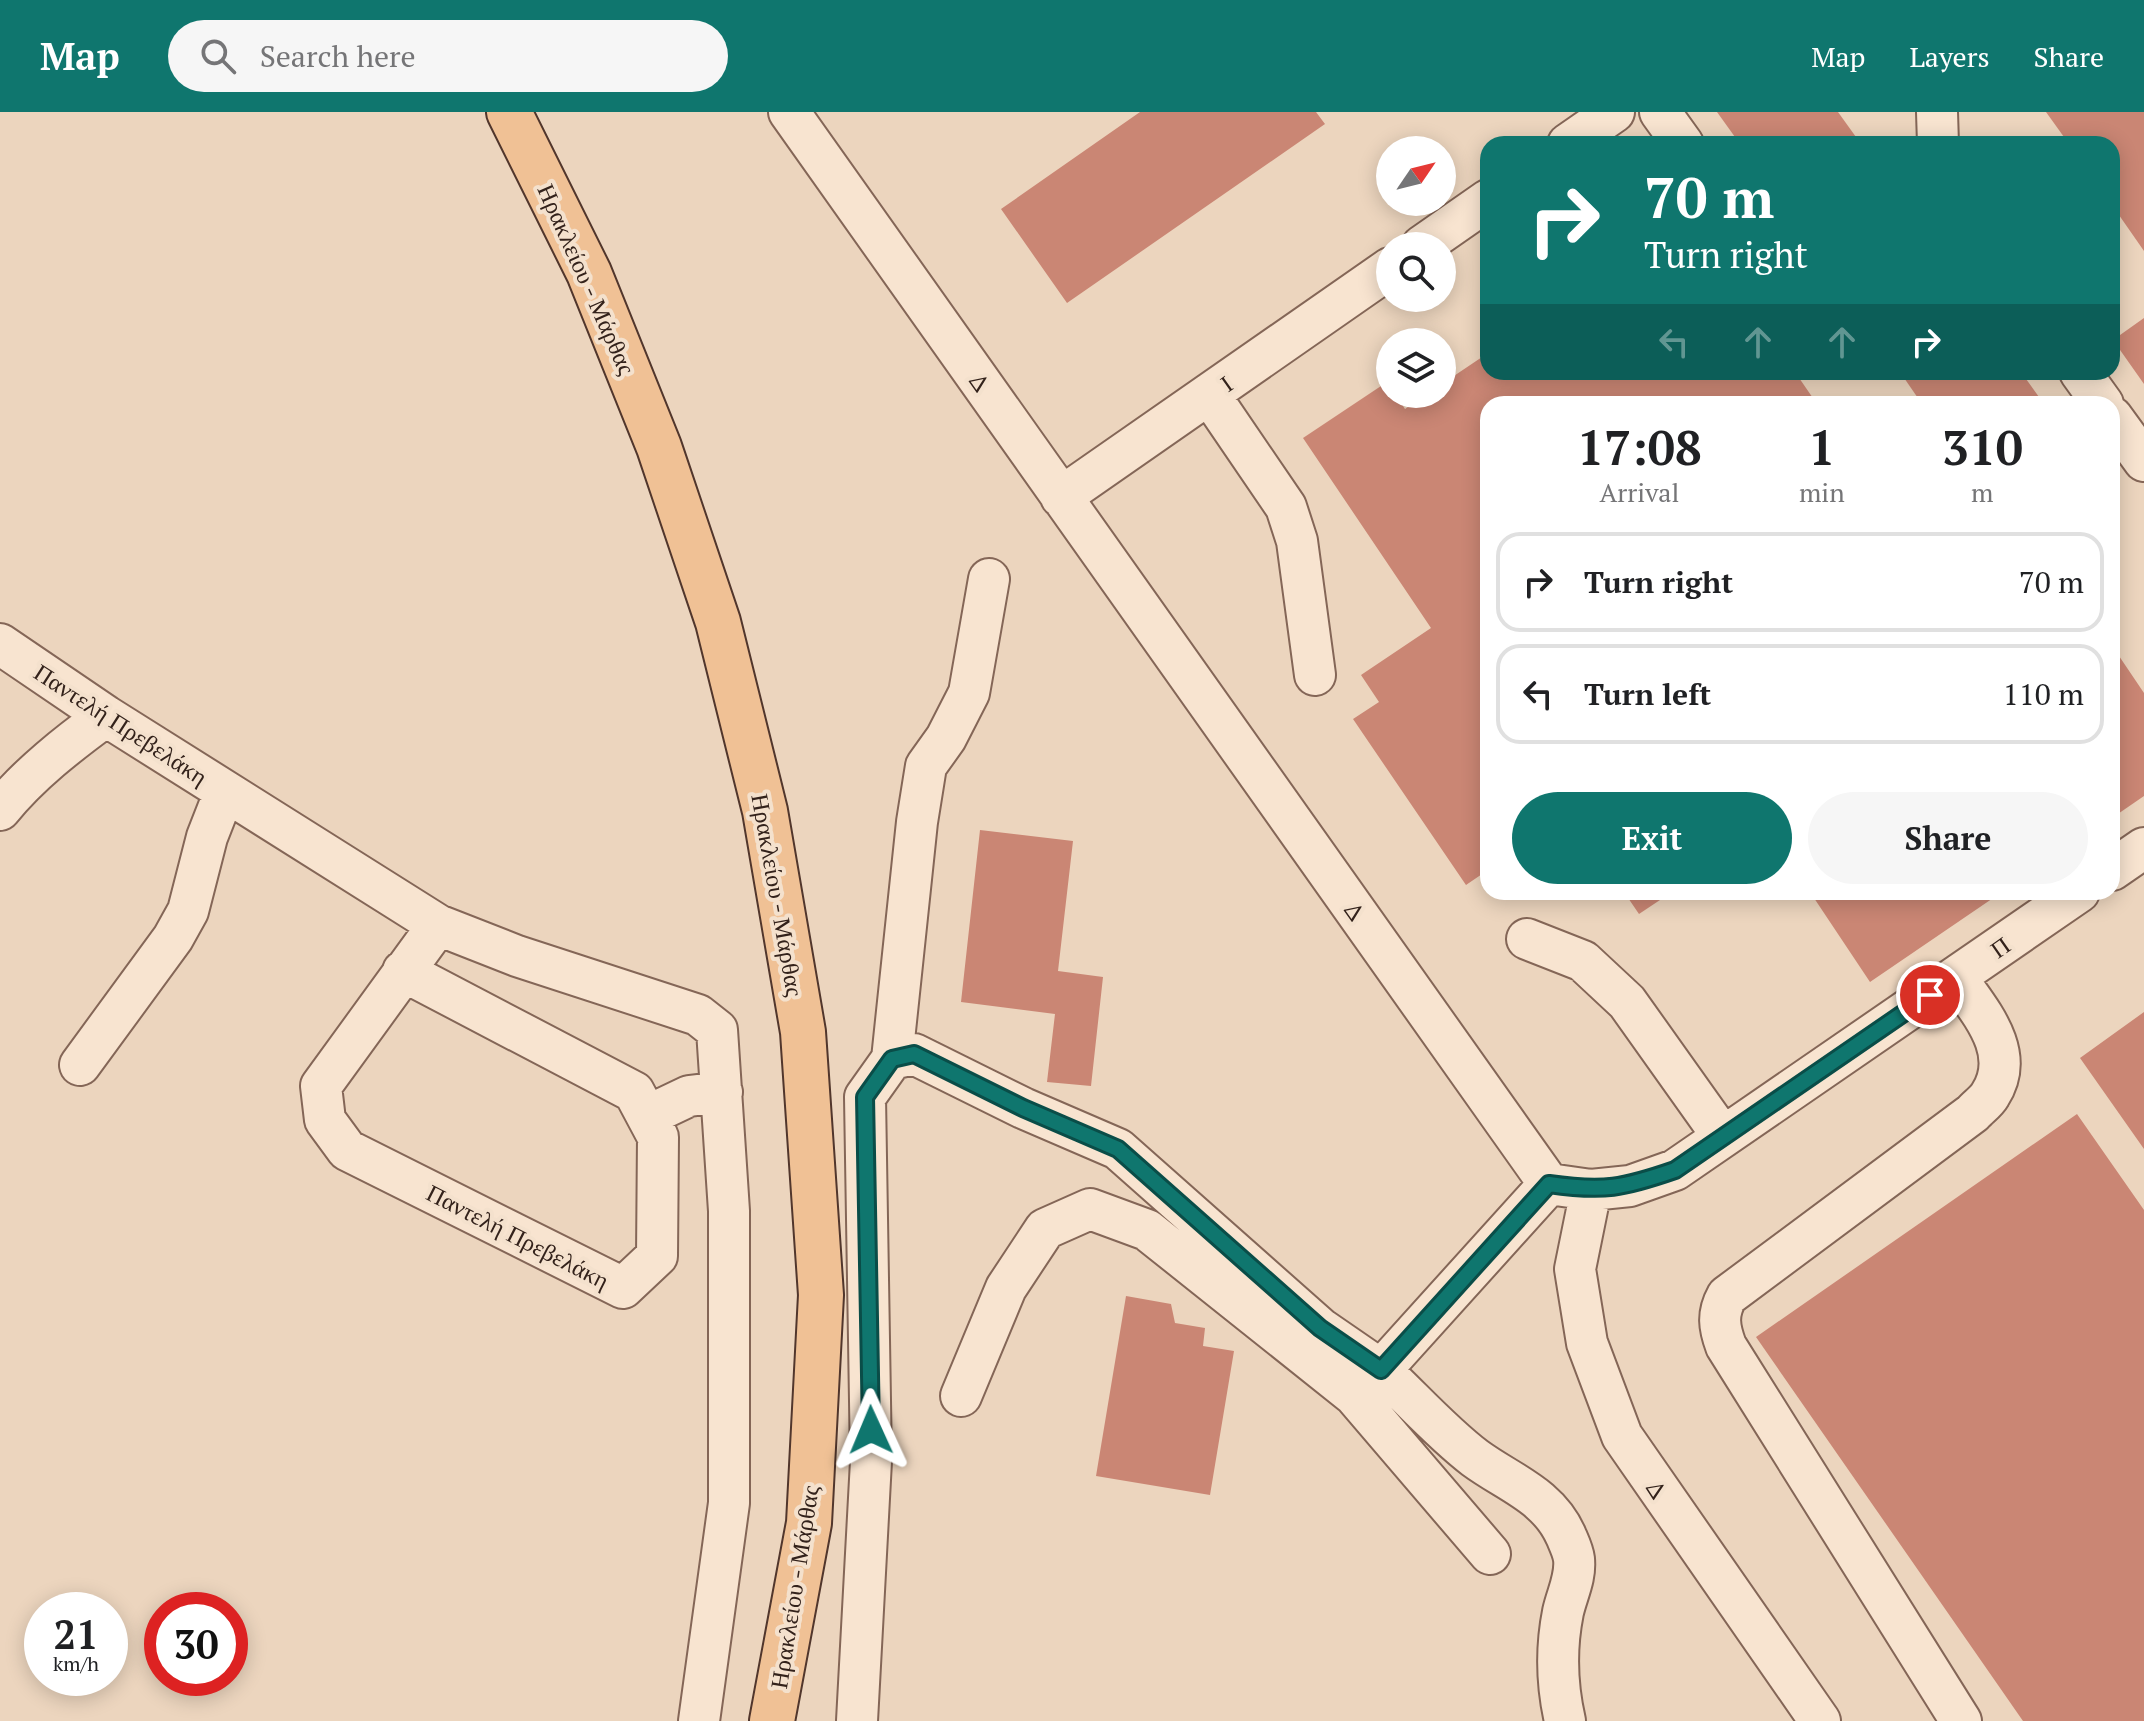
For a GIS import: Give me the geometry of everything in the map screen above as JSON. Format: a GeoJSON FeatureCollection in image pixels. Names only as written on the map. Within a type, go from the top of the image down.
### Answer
{"type":"FeatureCollection","features":[{"type":"Feature","properties":{"kind":"main road","name":"Ηρακλείου - Μάρθας"},"geometry":{"type":"LineString","coordinates":[[509,112],[589,273],[659,447],[718,622],[765,811],[803,1032],[821,1295],[809,1523],[772,1721]]}},
{"type":"Feature","properties":{"kind":"street","name":"Δ"},"geometry":{"type":"LineString","coordinates":[[789,112],[1549,1184]]}},
{"type":"Feature","properties":{"kind":"street"},"geometry":{"type":"LineString","coordinates":[[1580,136],[1614,112]]}},
{"type":"Feature","properties":{"kind":"street"},"geometry":{"type":"LineString","coordinates":[[1660,112],[1677,136]]}},
{"type":"Feature","properties":{"kind":"street"},"geometry":{"type":"LineString","coordinates":[[1937,112],[1938,136]]}},
{"type":"Feature","properties":{"kind":"street"},"geometry":{"type":"LineString","coordinates":[[1442,232],[1480,206]]}},
{"type":"Feature","properties":{"kind":"street","name":"Ι"},"geometry":{"type":"LineString","coordinates":[[1061,497],[1376,278]]}},
{"type":"Feature","properties":{"kind":"street"},"geometry":{"type":"LineString","coordinates":[[1209,394],[1286,507],[1297,541],[1315,675]]}},
{"type":"Feature","properties":{"kind":"street"},"geometry":{"type":"LineString","coordinates":[[2120,428],[2144,461]]}},
{"type":"Feature","properties":{"kind":"street"},"geometry":{"type":"LineString","coordinates":[[857,1721],[871,1461],[865,1097],[892,1059],[917,822],[926,766],[946,738],[969,693],[989,579]]}},
{"type":"Feature","properties":{"kind":"street","name":"Παντελή Πρεβελάκη"},"geometry":{"type":"LineString","coordinates":[[0,644],[106,716],[438,925],[403,971],[321,1086],[325,1120],[347,1150],[623,1288],[657,1256],[658,1137],[634,1092],[403,971]]}},
{"type":"Feature","properties":{"kind":"street"},"geometry":{"type":"LineString","coordinates":[[0,810],[50,761],[106,716]]}},
{"type":"Feature","properties":{"kind":"street"},"geometry":{"type":"LineString","coordinates":[[80,1065],[173,938],[188,911],[207,837],[225,791]]}},
{"type":"Feature","properties":{"kind":"street"},"geometry":{"type":"LineString","coordinates":[[2120,864],[2144,848]]}},
{"type":"Feature","properties":{"kind":"street","name":"Π"},"geometry":{"type":"LineString","coordinates":[[1591,1190],[1630,1186],[1675,1170],[2067,900]]}},
{"type":"Feature","properties":{"kind":"street"},"geometry":{"type":"LineString","coordinates":[[438,925],[517,956],[698,1015],[717,1030],[729,1211],[729,1503],[699,1721]]}},
{"type":"Feature","properties":{"kind":"street"},"geometry":{"type":"LineString","coordinates":[[1527,939],[1583,961],[1627,1002],[1723,1137]]}},
{"type":"Feature","properties":{"kind":"street"},"geometry":{"type":"LineString","coordinates":[[1956,977],[1993,1031],[2000,1051],[2000,1072],[1990,1095],[1973,1113],[1727,1296],[1718,1319],[1726,1346],[1961,1721]]}},
{"type":"Feature","properties":{"kind":"street"},"geometry":{"type":"LineString","coordinates":[[892,1059],[914,1054],[1023,1108],[1118,1149],[1320,1328],[1368,1383],[1490,1554]]}},
{"type":"Feature","properties":{"kind":"street"},"geometry":{"type":"LineString","coordinates":[[647,1116],[689,1096],[722,1092]]}},
{"type":"Feature","properties":{"kind":"street"},"geometry":{"type":"LineString","coordinates":[[1368,1383],[1549,1184],[1591,1190]]}},
{"type":"Feature","properties":{"kind":"street","name":"Δ"},"geometry":{"type":"LineString","coordinates":[[1591,1190],[1575,1269],[1587,1343],[1622,1436],[1820,1721]]}},
{"type":"Feature","properties":{"kind":"street"},"geometry":{"type":"LineString","coordinates":[[961,1396],[1006,1288],[1045,1229],[1090,1209],[1147,1230],[1474,1457],[1533,1494],[1551,1510],[1574,1556],[1574,1576],[1563,1610],[1558,1646],[1565,1721]]}},
{"type":"Feature","properties":{"kind":"building"},"geometry":{"type":"Polygon","coordinates":[[[1140,112],[1316,112],[1325,124],[1067,303],[1001,209],[1140,112]]]}},
{"type":"Feature","properties":{"kind":"building"},"geometry":{"type":"Polygon","coordinates":[[[1717,112],[1838,112],[1855,136],[1734,136],[1717,112]]]}},
{"type":"Feature","properties":{"kind":"building"},"geometry":{"type":"Polygon","coordinates":[[[2046,112],[2144,112],[2144,251],[2120,216],[2120,136],[2063,136],[2046,112]]]}},
{"type":"Feature","properties":{"kind":"building"},"geometry":{"type":"Polygon","coordinates":[[[2144,318],[2144,384],[2120,350],[2120,335],[2144,318]]]}},
{"type":"Feature","properties":{"kind":"building"},"geometry":{"type":"Polygon","coordinates":[[[1480,358],[1480,380],[1800,380],[1812,396],[1480,396],[1480,875],[1466,885],[1353,719],[1379,702],[1361,675],[1431,628],[1303,438],[1376,389],[1376,408],[1456,408],[1456,375],[1480,358]]]}},
{"type":"Feature","properties":{"kind":"building"},"geometry":{"type":"Polygon","coordinates":[[[1906,380],[2027,380],[2038,396],[1916,396],[1906,380]]]}},
{"type":"Feature","properties":{"kind":"building"},"geometry":{"type":"Polygon","coordinates":[[[2120,657],[2144,693],[2144,796],[2120,812],[2120,657]]]}},
{"type":"Feature","properties":{"kind":"building"},"geometry":{"type":"Polygon","coordinates":[[[980,830],[1073,841],[1058,971],[1103,977],[1091,1086],[1047,1082],[1055,1014],[961,1002],[980,830]]]}},
{"type":"Feature","properties":{"kind":"building"},"geometry":{"type":"Polygon","coordinates":[[[1629,900],[1660,900],[1639,914],[1629,900]]]}},
{"type":"Feature","properties":{"kind":"building"},"geometry":{"type":"Polygon","coordinates":[[[1815,900],[1990,900],[1870,982],[1815,900]]]}},
{"type":"Feature","properties":{"kind":"building"},"geometry":{"type":"Polygon","coordinates":[[[2144,1012],[2144,1149],[2080,1058],[2144,1012]]]}},
{"type":"Feature","properties":{"kind":"building"},"geometry":{"type":"Polygon","coordinates":[[[2077,1114],[2144,1210],[2144,1721],[2023,1721],[1756,1337],[2077,1114]]]}},
{"type":"Feature","properties":{"kind":"building"},"geometry":{"type":"Polygon","coordinates":[[[1126,1296],[1171,1304],[1175,1323],[1205,1328],[1203,1346],[1234,1351],[1210,1495],[1096,1476],[1126,1296]]]}},
{"type":"Feature","properties":{"kind":"route"},"geometry":{"type":"LineString","coordinates":[[871,1430],[865,1097],[892,1059],[914,1054],[1023,1108],[1118,1149],[1320,1328],[1381,1370],[1549,1184],[1591,1190],[1630,1186],[1675,1170],[1930,995]]}}]}
